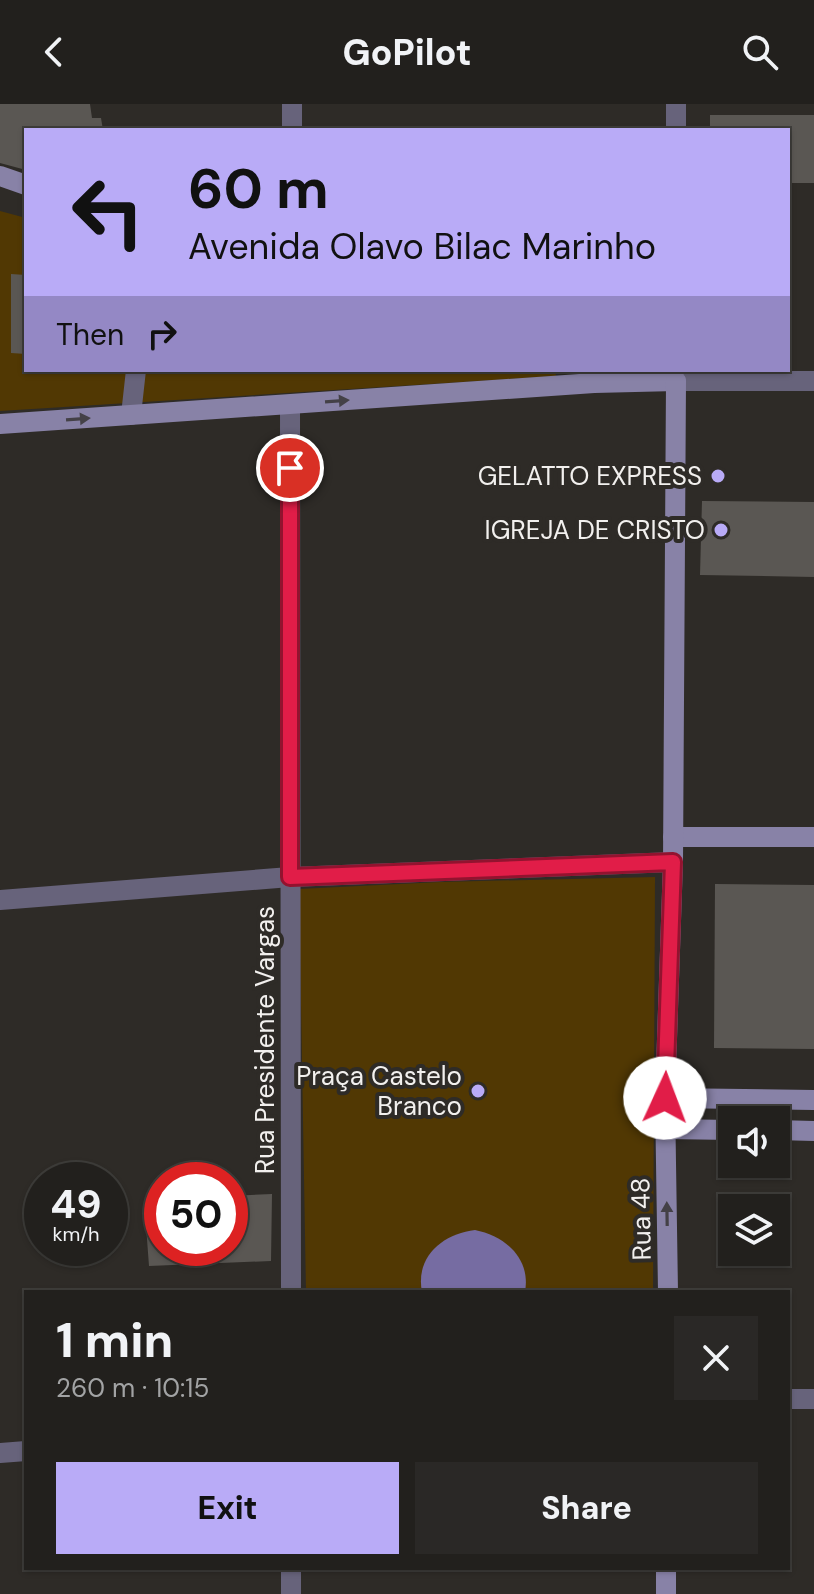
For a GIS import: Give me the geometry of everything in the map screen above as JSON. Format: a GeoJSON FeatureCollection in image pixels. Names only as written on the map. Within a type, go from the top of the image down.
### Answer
{"type":"FeatureCollection","features":[{"type":"Feature","properties":{"kind":"main road"},"geometry":{"type":"LineString","coordinates":[[0,176],[24,184]]}},
{"type":"Feature","properties":{"kind":"main road"},"geometry":{"type":"LineString","coordinates":[[0,424],[676,376]]}},
{"type":"Feature","properties":{"kind":"main road","name":"Rua 48"},"geometry":{"type":"LineString","coordinates":[[668,1290],[665,1098],[673,862],[676,376]]}},
{"type":"Feature","properties":{"kind":"main road"},"geometry":{"type":"LineString","coordinates":[[673,837],[814,837]]}},
{"type":"Feature","properties":{"kind":"main road"},"geometry":{"type":"LineString","coordinates":[[665,1098],[814,1100]]}},
{"type":"Feature","properties":{"kind":"main road"},"geometry":{"type":"LineString","coordinates":[[666,1129],[718,1130]]}},
{"type":"Feature","properties":{"kind":"main road"},"geometry":{"type":"LineString","coordinates":[[790,1130],[814,1131]]}},
{"type":"Feature","properties":{"kind":"main road"},"geometry":{"type":"LineString","coordinates":[[666,1570],[666,1594]]}},
{"type":"Feature","properties":{"kind":"street"},"geometry":{"type":"LineString","coordinates":[[292,104],[292,128]]}},
{"type":"Feature","properties":{"kind":"street"},"geometry":{"type":"LineString","coordinates":[[676,104],[676,128]]}},
{"type":"Feature","properties":{"kind":"street"},"geometry":{"type":"LineString","coordinates":[[131,415],[136,372]]}},
{"type":"Feature","properties":{"kind":"street"},"geometry":{"type":"LineString","coordinates":[[676,376],[814,381]]}},
{"type":"Feature","properties":{"kind":"street","name":"Rua Presidente Vargas"},"geometry":{"type":"LineString","coordinates":[[290,405],[291,1290]]}},
{"type":"Feature","properties":{"kind":"street"},"geometry":{"type":"LineString","coordinates":[[0,900],[290,877],[673,862]]}},
{"type":"Feature","properties":{"kind":"street"},"geometry":{"type":"LineString","coordinates":[[790,1399],[814,1399]]}},
{"type":"Feature","properties":{"kind":"street"},"geometry":{"type":"LineString","coordinates":[[0,1453],[24,1451]]}},
{"type":"Feature","properties":{"kind":"street"},"geometry":{"type":"LineString","coordinates":[[291,1570],[291,1594]]}},
{"type":"Feature","properties":{"kind":"shaded area"},"geometry":{"type":"Polygon","coordinates":[[[0,211],[24,217],[24,372],[555,372],[556,376],[0,411],[0,211]]]}},
{"type":"Feature","properties":{"kind":"shaded area","name":"Praça Castelo Branco"},"geometry":{"type":"Polygon","coordinates":[[[655,877],[653,1290],[306,1290],[299,889],[655,877]]]}},
{"type":"Feature","properties":{"kind":"shaded area"},"geometry":{"type":"Polygon","coordinates":[[[475,1230],[486,1233],[514,1250],[524,1269],[525,1290],[422,1290],[421,1279],[427,1258],[442,1242],[475,1230]]]}},
{"type":"Feature","properties":{"kind":"building"},"geometry":{"type":"Polygon","coordinates":[[[0,104],[90,104],[92,118],[101,118],[103,128],[24,128],[24,169],[0,163],[0,104]]]}},
{"type":"Feature","properties":{"kind":"building"},"geometry":{"type":"Polygon","coordinates":[[[710,115],[814,115],[814,183],[790,183],[790,128],[710,128],[710,115]]]}},
{"type":"Feature","properties":{"kind":"building"},"geometry":{"type":"Polygon","coordinates":[[[11,274],[24,275],[24,354],[11,353],[11,274]]]}},
{"type":"Feature","properties":{"kind":"building","name":"IGREJA DE CRISTO"},"geometry":{"type":"Polygon","coordinates":[[[702,501],[814,502],[814,577],[700,575],[702,501]]]}},
{"type":"Feature","properties":{"kind":"building"},"geometry":{"type":"Polygon","coordinates":[[[715,884],[814,885],[814,1049],[714,1048],[715,884]]]}},
{"type":"Feature","properties":{"kind":"building"},"geometry":{"type":"Polygon","coordinates":[[[272,1194],[271,1261],[248,1262],[248,1195],[272,1194]]]}},
{"type":"Feature","properties":{"kind":"place","name":"GELATTO EXPRESS"},"geometry":{"type":"Point","coordinates":[718,476]}},
{"type":"Feature","properties":{"kind":"place","name":"IGREJA DE CRISTO"},"geometry":{"type":"Point","coordinates":[721,530]}},
{"type":"Feature","properties":{"kind":"place","name":"Praça Castelo Branco"},"geometry":{"type":"Point","coordinates":[478,1091]}},
{"type":"Feature","properties":{"kind":"route"},"geometry":{"type":"LineString","coordinates":[[290,468],[290,877],[673,862],[665,1098]]}}]}
